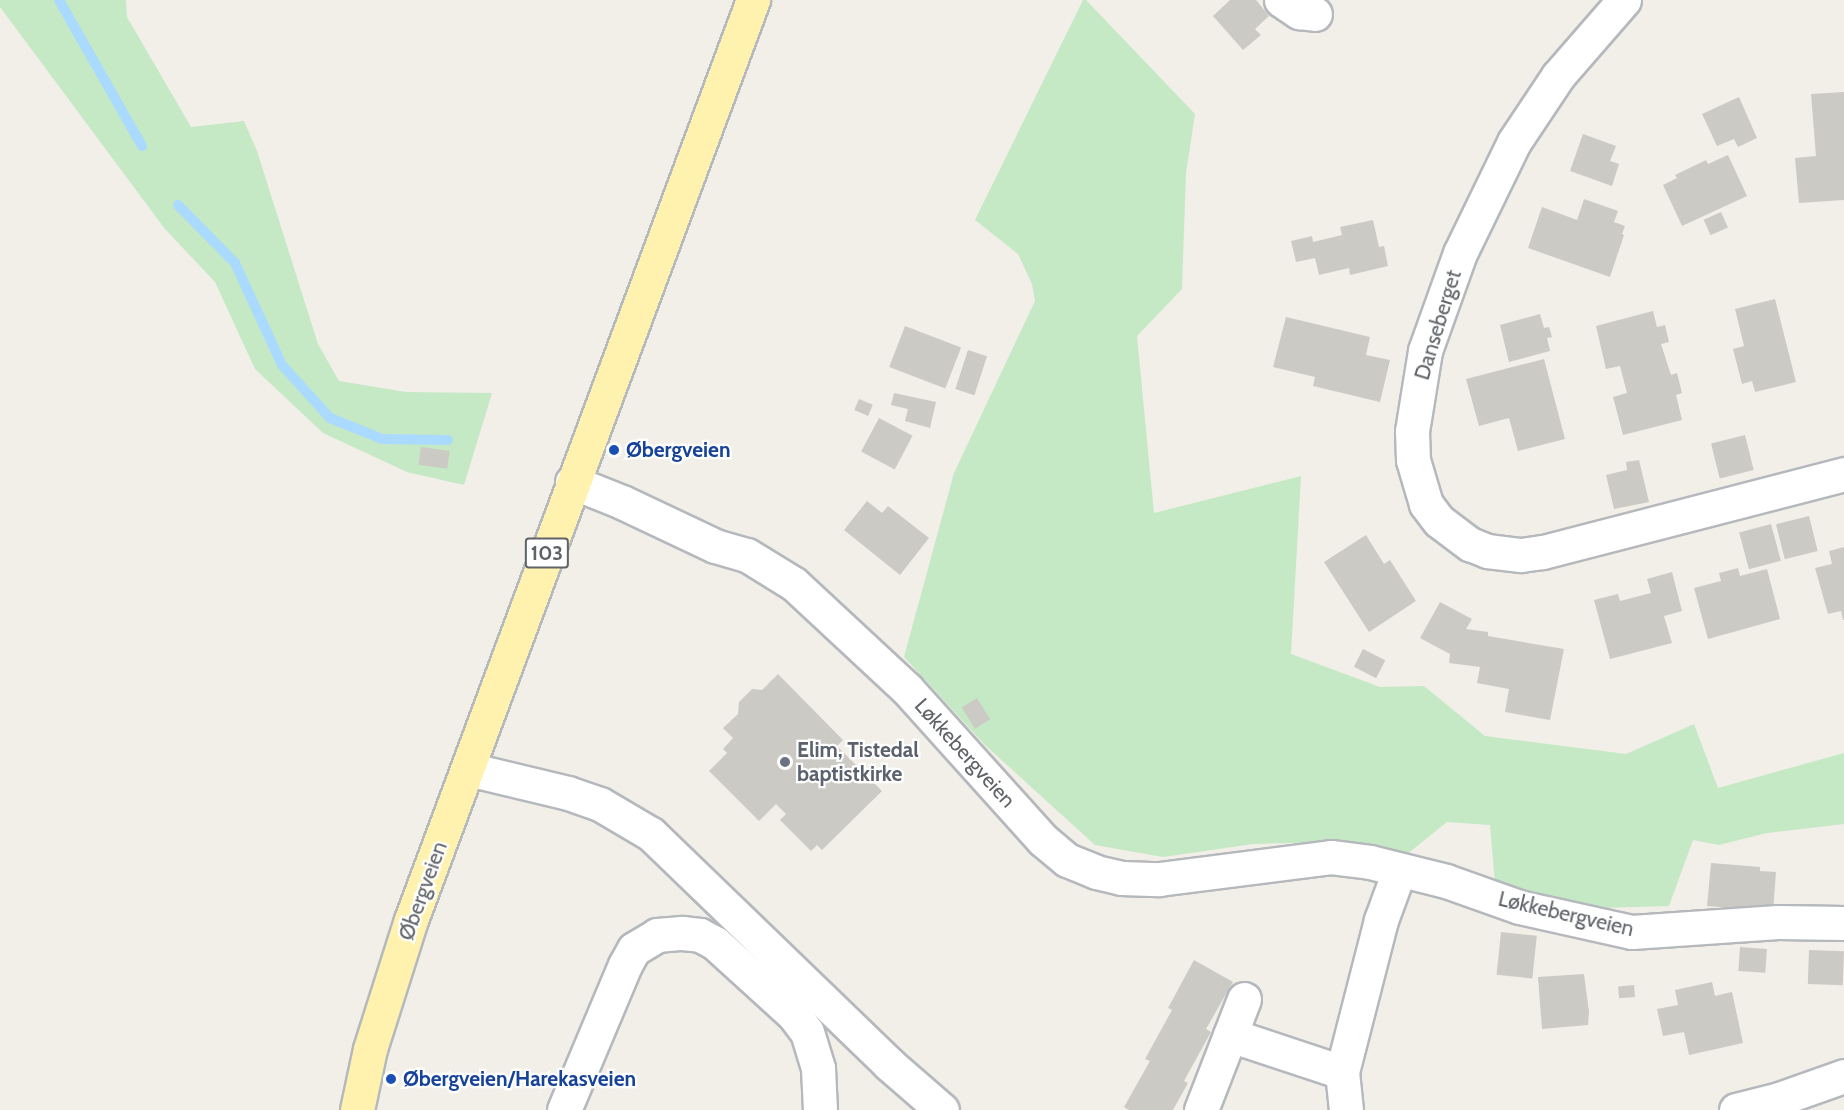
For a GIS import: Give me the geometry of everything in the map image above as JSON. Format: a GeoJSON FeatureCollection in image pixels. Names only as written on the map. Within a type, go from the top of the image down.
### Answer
{"type":"FeatureCollection","features":[{"type":"Feature","properties":{"kind":"main road","name":"Øbergveien"},"geometry":{"type":"LineString","coordinates":[[357,1110],[370,1049],[411,920],[753,0]]}},
{"type":"Feature","properties":{"kind":"street"},"geometry":{"type":"LineString","coordinates":[[1281,0],[1299,12],[1316,14]]}},
{"type":"Feature","properties":{"kind":"street","name":"Danseberget"},"geometry":{"type":"LineString","coordinates":[[1624,0],[1558,76],[1514,142],[1481,205],[1460,254],[1425,351],[1412,431],[1413,460],[1426,504],[1439,521],[1470,544],[1487,551],[1521,555],[1543,552],[1844,474]]}},
{"type":"Feature","properties":{"kind":"street","name":"Løkkebergveien"},"geometry":{"type":"LineString","coordinates":[[572,482],[622,502],[716,546],[747,555],[794,584],[907,689],[1043,840],[1067,860],[1096,872],[1121,878],[1159,879],[1331,857],[1370,862],[1446,881],[1519,907],[1632,932],[1778,922],[1844,923]]}},
{"type":"Feature","properties":{"kind":"street"},"geometry":{"type":"LineString","coordinates":[[468,769],[589,800],[625,817],[651,834],[888,1064],[942,1110]]}},
{"type":"Feature","properties":{"kind":"street"},"geometry":{"type":"LineString","coordinates":[[1346,1110],[1342,1072],[1381,920],[1399,871]]}},
{"type":"Feature","properties":{"kind":"street"},"geometry":{"type":"LineString","coordinates":[[564,1110],[634,949],[657,935],[682,933],[700,935],[715,943],[794,1016],[807,1032],[818,1068],[820,1110]]}},
{"type":"Feature","properties":{"kind":"street"},"geometry":{"type":"LineString","coordinates":[[1201,1110],[1244,999]]}},
{"type":"Feature","properties":{"kind":"street"},"geometry":{"type":"LineString","coordinates":[[1230,1035],[1342,1072]]}},
{"type":"Feature","properties":{"kind":"street"},"geometry":{"type":"LineString","coordinates":[[1736,1110],[1779,1099],[1844,1076]]}},
{"type":"Feature","properties":{"kind":"green space"},"geometry":{"type":"Polygon","coordinates":[[[0,0],[126,0],[127,17],[191,127],[244,121],[257,151],[318,344],[339,381],[406,392],[492,393],[464,485],[407,472],[323,433],[255,369],[215,282],[165,229],[0,7],[0,0]]]}},
{"type":"Feature","properties":{"kind":"green space"},"geometry":{"type":"Polygon","coordinates":[[[1083,0],[1086,0],[1195,114],[1186,173],[1182,289],[1137,336],[1154,513],[1301,476],[1291,654],[1380,687],[1424,686],[1485,736],[1626,754],[1694,724],[1718,788],[1844,753],[1844,824],[1767,833],[1719,845],[1693,840],[1669,906],[1567,909],[1495,883],[1490,825],[1447,822],[1406,855],[1330,842],[1253,844],[1163,857],[1095,845],[985,745],[904,657],[954,473],[1035,301],[1032,284],[1018,254],[975,220],[1083,0]]]}},
{"type":"Feature","properties":{"kind":"building"},"geometry":{"type":"Polygon","coordinates":[[[1230,0],[1256,0],[1269,16],[1255,29],[1261,35],[1243,50],[1213,16],[1230,0]]]}},
{"type":"Feature","properties":{"kind":"building"},"geometry":{"type":"Polygon","coordinates":[[[1844,92],[1844,200],[1799,203],[1795,158],[1816,156],[1811,94],[1844,92]]]}},
{"type":"Feature","properties":{"kind":"building"},"geometry":{"type":"Polygon","coordinates":[[[1739,97],[1757,138],[1738,147],[1734,139],[1717,146],[1702,114],[1739,97]]]}},
{"type":"Feature","properties":{"kind":"building"},"geometry":{"type":"Polygon","coordinates":[[[1583,134],[1616,146],[1610,161],[1619,164],[1612,186],[1570,171],[1583,134]]]}},
{"type":"Feature","properties":{"kind":"building"},"geometry":{"type":"Polygon","coordinates":[[[1728,155],[1747,196],[1682,226],[1663,185],[1677,178],[1675,175],[1706,160],[1708,164],[1728,155]]]}},
{"type":"Feature","properties":{"kind":"building"},"geometry":{"type":"Polygon","coordinates":[[[1584,199],[1618,211],[1614,222],[1625,226],[1610,277],[1528,248],[1542,207],[1577,220],[1584,199]]]}},
{"type":"Feature","properties":{"kind":"building"},"geometry":{"type":"Polygon","coordinates":[[[1721,212],[1728,228],[1711,235],[1704,220],[1721,212]]]}},
{"type":"Feature","properties":{"kind":"building"},"geometry":{"type":"Polygon","coordinates":[[[1373,220],[1379,247],[1384,246],[1388,266],[1350,275],[1349,268],[1319,275],[1315,258],[1296,262],[1291,241],[1312,236],[1313,242],[1342,235],[1340,227],[1373,220]]]}},
{"type":"Feature","properties":{"kind":"building"},"geometry":{"type":"Polygon","coordinates":[[[1775,299],[1796,382],[1755,392],[1752,381],[1742,384],[1733,349],[1744,346],[1735,309],[1775,299]]]}},
{"type":"Feature","properties":{"kind":"building"},"geometry":{"type":"Polygon","coordinates":[[[1653,311],[1657,327],[1665,325],[1669,342],[1661,344],[1671,375],[1677,373],[1682,393],[1676,395],[1682,420],[1623,435],[1613,397],[1627,393],[1620,366],[1606,369],[1596,326],[1653,311]]]}},
{"type":"Feature","properties":{"kind":"building"},"geometry":{"type":"Polygon","coordinates":[[[1540,314],[1544,328],[1549,327],[1552,337],[1547,338],[1550,351],[1509,362],[1500,325],[1540,314]]]}},
{"type":"Feature","properties":{"kind":"building"},"geometry":{"type":"Polygon","coordinates":[[[1286,317],[1370,337],[1366,355],[1390,360],[1380,402],[1313,386],[1315,377],[1273,367],[1286,317]]]}},
{"type":"Feature","properties":{"kind":"building"},"geometry":{"type":"Polygon","coordinates":[[[905,326],[961,348],[945,389],[889,367],[905,326]]]}},
{"type":"Feature","properties":{"kind":"building"},"geometry":{"type":"Polygon","coordinates":[[[968,350],[987,356],[974,395],[955,389],[968,350]]]}},
{"type":"Feature","properties":{"kind":"building"},"geometry":{"type":"Polygon","coordinates":[[[1544,359],[1565,439],[1518,451],[1509,418],[1479,426],[1466,379],[1544,359]]]}},
{"type":"Feature","properties":{"kind":"building"},"geometry":{"type":"Polygon","coordinates":[[[894,393],[936,402],[930,428],[905,421],[908,409],[891,405],[894,393]]]}},
{"type":"Feature","properties":{"kind":"building"},"geometry":{"type":"Polygon","coordinates":[[[859,399],[873,405],[868,416],[854,410],[859,399]]]}},
{"type":"Feature","properties":{"kind":"building"},"geometry":{"type":"Polygon","coordinates":[[[879,418],[913,436],[895,469],[861,452],[879,418]]]}},
{"type":"Feature","properties":{"kind":"building"},"geometry":{"type":"Polygon","coordinates":[[[1745,435],[1754,470],[1720,478],[1711,443],[1745,435]]]}},
{"type":"Feature","properties":{"kind":"building"},"geometry":{"type":"Polygon","coordinates":[[[421,447],[450,451],[447,469],[418,465],[421,447]]]}},
{"type":"Feature","properties":{"kind":"building"},"geometry":{"type":"Polygon","coordinates":[[[1639,460],[1649,502],[1614,509],[1606,475],[1627,470],[1626,462],[1639,460]]]}},
{"type":"Feature","properties":{"kind":"building"},"geometry":{"type":"Polygon","coordinates":[[[867,501],[882,513],[888,506],[929,538],[900,575],[844,530],[867,501]]]}},
{"type":"Feature","properties":{"kind":"building"},"geometry":{"type":"Polygon","coordinates":[[[1809,516],[1818,551],[1785,559],[1776,524],[1809,516]]]}},
{"type":"Feature","properties":{"kind":"building"},"geometry":{"type":"Polygon","coordinates":[[[1771,524],[1781,561],[1749,569],[1739,533],[1771,524]]]}},
{"type":"Feature","properties":{"kind":"building"},"geometry":{"type":"Polygon","coordinates":[[[1366,535],[1384,564],[1390,560],[1416,601],[1369,632],[1324,562],[1366,535]]]}},
{"type":"Feature","properties":{"kind":"building"},"geometry":{"type":"Polygon","coordinates":[[[1844,547],[1843,620],[1841,611],[1828,614],[1815,568],[1832,564],[1829,551],[1844,547]]]}},
{"type":"Feature","properties":{"kind":"building"},"geometry":{"type":"Polygon","coordinates":[[[1738,568],[1740,576],[1767,569],[1780,619],[1708,639],[1694,588],[1721,581],[1719,573],[1738,568]]]}},
{"type":"Feature","properties":{"kind":"building"},"geometry":{"type":"Polygon","coordinates":[[[1672,572],[1682,611],[1664,616],[1672,643],[1610,659],[1594,600],[1618,594],[1620,601],[1651,593],[1647,579],[1672,572]]]}},
{"type":"Feature","properties":{"kind":"building"},"geometry":{"type":"Polygon","coordinates":[[[1440,602],[1472,619],[1466,629],[1488,632],[1488,636],[1564,649],[1550,720],[1505,712],[1509,689],[1477,683],[1480,667],[1449,663],[1450,654],[1420,638],[1440,602]]]}},
{"type":"Feature","properties":{"kind":"building"},"geometry":{"type":"Polygon","coordinates":[[[1363,649],[1385,660],[1376,678],[1354,667],[1363,649]]]}},
{"type":"Feature","properties":{"kind":"building","name":"Elim, Tistedal baptistkirke"},"geometry":{"type":"Polygon","coordinates":[[[778,674],[843,740],[837,746],[882,791],[822,850],[817,845],[811,851],[780,820],[786,814],[776,804],[759,821],[709,771],[727,753],[723,749],[733,738],[723,728],[738,714],[739,702],[752,689],[762,690],[778,674]]]}},
{"type":"Feature","properties":{"kind":"building"},"geometry":{"type":"Polygon","coordinates":[[[977,698],[990,719],[975,729],[962,708],[977,698]]]}},
{"type":"Feature","properties":{"kind":"building"},"geometry":{"type":"Polygon","coordinates":[[[1711,863],[1760,867],[1760,871],[1776,872],[1773,911],[1707,906],[1711,863]]]}},
{"type":"Feature","properties":{"kind":"building"},"geometry":{"type":"Polygon","coordinates":[[[1501,932],[1537,936],[1532,979],[1497,975],[1501,932]]]}},
{"type":"Feature","properties":{"kind":"building"},"geometry":{"type":"Polygon","coordinates":[[[1740,947],[1767,949],[1765,973],[1738,971],[1740,947]]]}},
{"type":"Feature","properties":{"kind":"building"},"geometry":{"type":"Polygon","coordinates":[[[1809,950],[1844,951],[1843,985],[1808,984],[1809,950]]]}},
{"type":"Feature","properties":{"kind":"building"},"geometry":{"type":"Polygon","coordinates":[[[1194,960],[1233,982],[1206,1029],[1211,1032],[1184,1081],[1188,1083],[1173,1110],[1129,1110],[1124,1107],[1150,1061],[1145,1059],[1172,1010],[1168,1008],[1194,960]]]}},
{"type":"Feature","properties":{"kind":"building"},"geometry":{"type":"Polygon","coordinates":[[[1584,974],[1589,1012],[1588,1025],[1542,1029],[1538,977],[1584,974]]]}},
{"type":"Feature","properties":{"kind":"building"},"geometry":{"type":"Polygon","coordinates":[[[1712,982],[1715,996],[1732,992],[1743,1043],[1689,1055],[1684,1032],[1663,1036],[1657,1009],[1678,1005],[1675,990],[1712,982]]]}},
{"type":"Feature","properties":{"kind":"building"},"geometry":{"type":"Polygon","coordinates":[[[1634,985],[1635,997],[1619,998],[1618,986],[1634,985]]]}},
{"type":"Feature","properties":{"kind":"waterway"},"geometry":{"type":"LineString","coordinates":[[59,0],[142,146]]}},
{"type":"Feature","properties":{"kind":"waterway"},"geometry":{"type":"LineString","coordinates":[[178,205],[235,263],[282,365],[330,418],[382,439],[448,440]]}},
{"type":"Feature","properties":{"kind":"place","name":"Øbergveien"},"geometry":{"type":"Point","coordinates":[614,450]}},
{"type":"Feature","properties":{"kind":"place","name":"Elim, Tistedal baptistkirke"},"geometry":{"type":"Point","coordinates":[785,762]}},
{"type":"Feature","properties":{"kind":"place","name":"Øbergveien/Harekasveien"},"geometry":{"type":"Point","coordinates":[391,1079]}}]}
